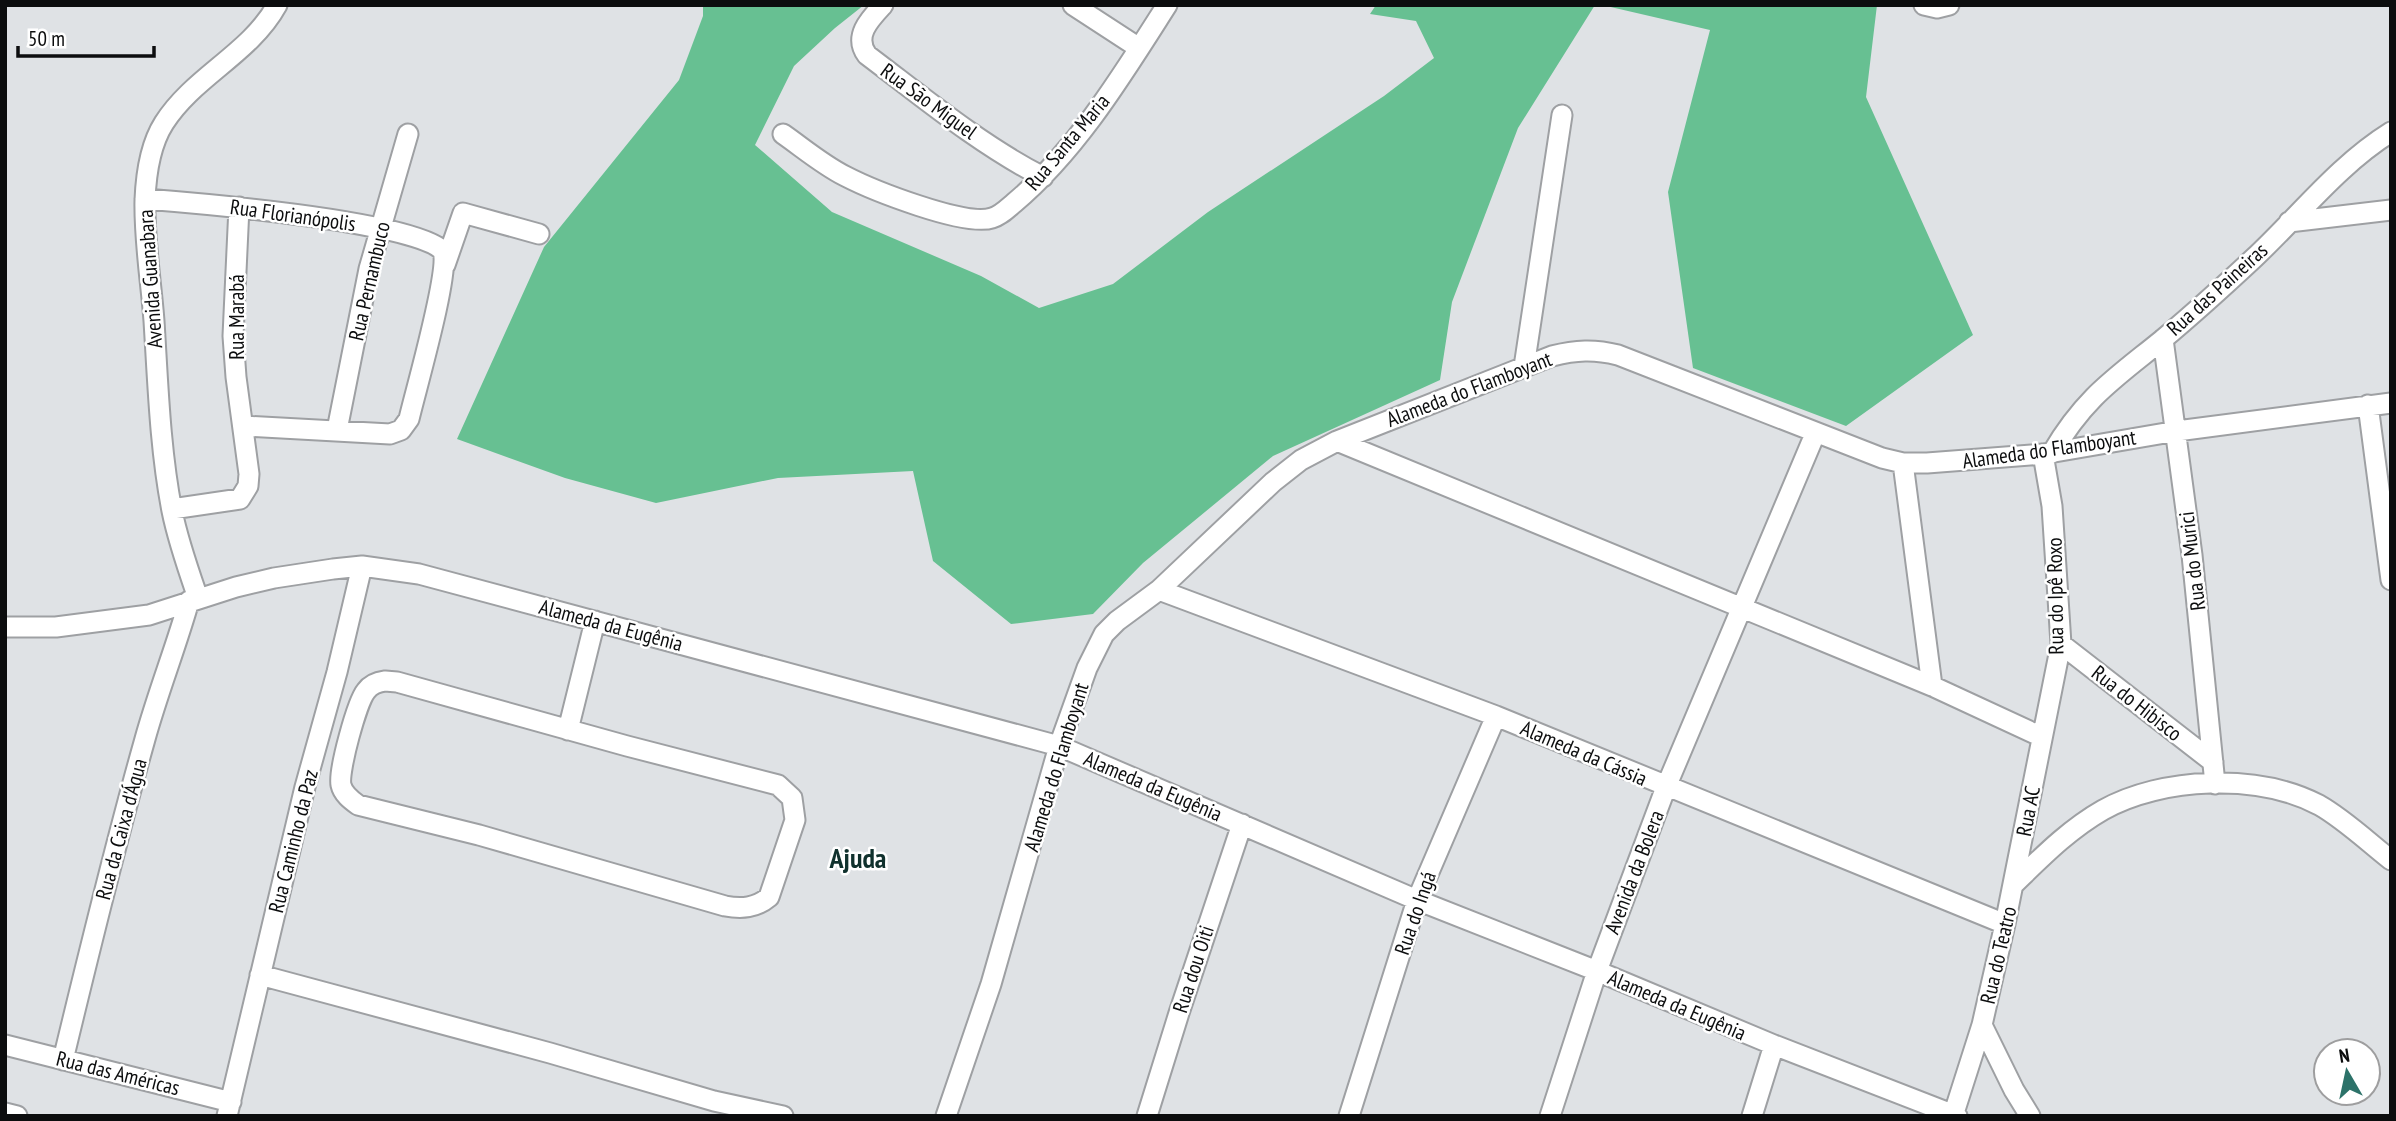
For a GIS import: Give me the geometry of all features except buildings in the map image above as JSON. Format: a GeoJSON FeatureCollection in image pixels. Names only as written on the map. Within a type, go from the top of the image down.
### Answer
{"type":"FeatureCollection","features":[{"type":"Feature","properties":{"kind":"street","name":"Avenida Guanabara"},"geometry":{"type":"LineString","coordinates":[[193,600],[172,509],[160,418],[145,199],[152,151],[163,124],[189,92],[259,31],[277,5]]}},
{"type":"Feature","properties":{"kind":"street","name":"Rua São Miguel"},"geometry":{"type":"LineString","coordinates":[[883,5],[865,27],[861,37],[861,44],[867,55],[957,123],[1014,162],[1042,177]]}},
{"type":"Feature","properties":{"kind":"street"},"geometry":{"type":"LineString","coordinates":[[1073,5],[1139,48]]}},
{"type":"Feature","properties":{"kind":"street","name":"Rua Santa Maria"},"geometry":{"type":"LineString","coordinates":[[783,134],[843,175],[884,193],[969,218],[982,220],[998,216],[1042,177],[1086,124],[1167,5]]}},
{"type":"Feature","properties":{"kind":"street"},"geometry":{"type":"LineString","coordinates":[[1924,5],[1937,8],[1949,5]]}},
{"type":"Feature","properties":{"kind":"street"},"geometry":{"type":"LineString","coordinates":[[1524,367],[1562,116]]}},
{"type":"Feature","properties":{"kind":"street","name":"Rua das Paineiras"},"geometry":{"type":"LineString","coordinates":[[2047,454],[2097,392],[2255,257],[2359,156],[2391,132]]}},
{"type":"Feature","properties":{"kind":"street","name":"Rua Pernambuco"},"geometry":{"type":"LineString","coordinates":[[337,430],[380,228],[408,134]]}},
{"type":"Feature","properties":{"kind":"street","name":"Rua Florianópolis"},"geometry":{"type":"LineString","coordinates":[[145,199],[239,207],[380,228],[431,242],[442,256]]}},
{"type":"Feature","properties":{"kind":"street","name":"Rua Marabá"},"geometry":{"type":"LineString","coordinates":[[172,509],[240,499],[248,485],[233,336],[239,207]]}},
{"type":"Feature","properties":{"kind":"street"},"geometry":{"type":"LineString","coordinates":[[2289,222],[2391,210]]}},
{"type":"Feature","properties":{"kind":"street"},"geometry":{"type":"LineString","coordinates":[[244,426],[390,434],[401,430],[408,419],[442,256],[463,213],[539,234]]}},
{"type":"Feature","properties":{"kind":"street","name":"Rua do Murici"},"geometry":{"type":"LineString","coordinates":[[2162,339],[2177,431],[2207,687],[2215,784]]}},
{"type":"Feature","properties":{"kind":"street","name":"Alameda do Flamboyant"},"geometry":{"type":"LineString","coordinates":[[946,1116],[991,984],[1059,746],[1087,668],[1100,641],[1117,621],[1159,590],[1273,482],[1301,460],[1337,441],[1552,356],[1575,350],[1597,349],[1882,458],[1903,463],[2047,454],[2177,431],[2391,403]]}},
{"type":"Feature","properties":{"kind":"street"},"geometry":{"type":"LineString","coordinates":[[2368,405],[2391,580]]}},
{"type":"Feature","properties":{"kind":"street","name":"Avenida da Bolera"},"geometry":{"type":"LineString","coordinates":[[1550,1116],[1597,971],[1666,787],[1815,433]]}},
{"type":"Feature","properties":{"kind":"street"},"geometry":{"type":"LineString","coordinates":[[1337,441],[1932,686],[2042,737]]}},
{"type":"Feature","properties":{"kind":"street","name":"Rua do Ipê Roxo"},"geometry":{"type":"LineString","coordinates":[[2042,737],[2061,643],[2047,454]]}},
{"type":"Feature","properties":{"kind":"street"},"geometry":{"type":"LineString","coordinates":[[1903,463],[1932,686]]}},
{"type":"Feature","properties":{"kind":"street","name":"Alameda da Eugênia"},"geometry":{"type":"LineString","coordinates":[[5,627],[31,628],[94,623],[157,613],[193,600],[274,578],[362,566],[419,574],[1059,746],[1417,900],[1954,1115]]}},
{"type":"Feature","properties":{"kind":"street","name":"Rua Caminho da Paz"},"geometry":{"type":"LineString","coordinates":[[228,1109],[305,787],[337,672],[362,566]]}},
{"type":"Feature","properties":{"kind":"street","name":"Alameda da Cássia"},"geometry":{"type":"LineString","coordinates":[[1159,590],[1496,716],[2005,924]]}},
{"type":"Feature","properties":{"kind":"street","name":"Rua da Caixa d'Água"},"geometry":{"type":"LineString","coordinates":[[62,1060],[142,748],[193,600]]}},
{"type":"Feature","properties":{"kind":"street"},"geometry":{"type":"LineString","coordinates":[[568,730],[595,621]]}},
{"type":"Feature","properties":{"kind":"street","name":"Rua do Hibisco"},"geometry":{"type":"LineString","coordinates":[[2061,643],[2213,762]]}},
{"type":"Feature","properties":{"kind":"street"},"geometry":{"type":"LineString","coordinates":[[377,682],[397,682],[568,730],[778,785],[787,791],[792,798],[795,820],[769,897],[749,907],[725,906],[479,835],[366,808],[351,800],[341,784],[340,770],[364,693],[377,682]]}},
{"type":"Feature","properties":{"kind":"street","name":"Rua do Ingá"},"geometry":{"type":"LineString","coordinates":[[1349,1116],[1417,900],[1496,716]]}},
{"type":"Feature","properties":{"kind":"street","name":"Rua AC"},"geometry":{"type":"LineString","coordinates":[[2014,885],[2042,737]]}},
{"type":"Feature","properties":{"kind":"street","name":"Rua do Teatro"},"geometry":{"type":"LineString","coordinates":[[1954,1115],[1982,1025],[2014,885],[2054,845],[2104,809],[2131,798],[2190,784],[2258,785],[2290,793],[2320,806],[2391,860]]}},
{"type":"Feature","properties":{"kind":"street","name":"Rua dou Oiti"},"geometry":{"type":"LineString","coordinates":[[1147,1116],[1178,1013],[1242,824]]}},
{"type":"Feature","properties":{"kind":"street"},"geometry":{"type":"LineString","coordinates":[[260,975],[550,1052],[714,1101],[783,1116]]}},
{"type":"Feature","properties":{"kind":"street"},"geometry":{"type":"LineString","coordinates":[[1982,1025],[2030,1116]]}},
{"type":"Feature","properties":{"kind":"street","name":"Rua das Américas"},"geometry":{"type":"LineString","coordinates":[[5,1045],[228,1109]]}},
{"type":"Feature","properties":{"kind":"street"},"geometry":{"type":"LineString","coordinates":[[1752,1116],[1774,1045]]}},
{"type":"Feature","properties":{"kind":"street"},"geometry":{"type":"LineString","coordinates":[[5,1113],[17,1116]]}},
{"type":"Feature","properties":{"kind":"green space"},"geometry":{"type":"Polygon","coordinates":[[[703,5],[864,5],[794,66],[755,145],[832,212],[981,276],[1039,308],[1113,284],[1208,212],[1384,96],[1434,58],[1416,21],[1370,14],[1376,5],[1595,5],[1518,128],[1452,302],[1440,380],[1273,456],[1143,563],[1093,614],[1011,624],[933,561],[913,471],[778,478],[656,503],[565,478],[457,439],[544,247],[679,80],[703,16],[703,5]]]}},
{"type":"Feature","properties":{"kind":"green space"},"geometry":{"type":"Polygon","coordinates":[[[1602,5],[1877,5],[1866,97],[1973,335],[1846,426],[1693,368],[1668,192],[1710,30],[1602,5]]]}},
{"type":"Feature","properties":{"kind":"district","name":"Ajuda"},"geometry":{"type":"Point","coordinates":[858,857]}}]}
